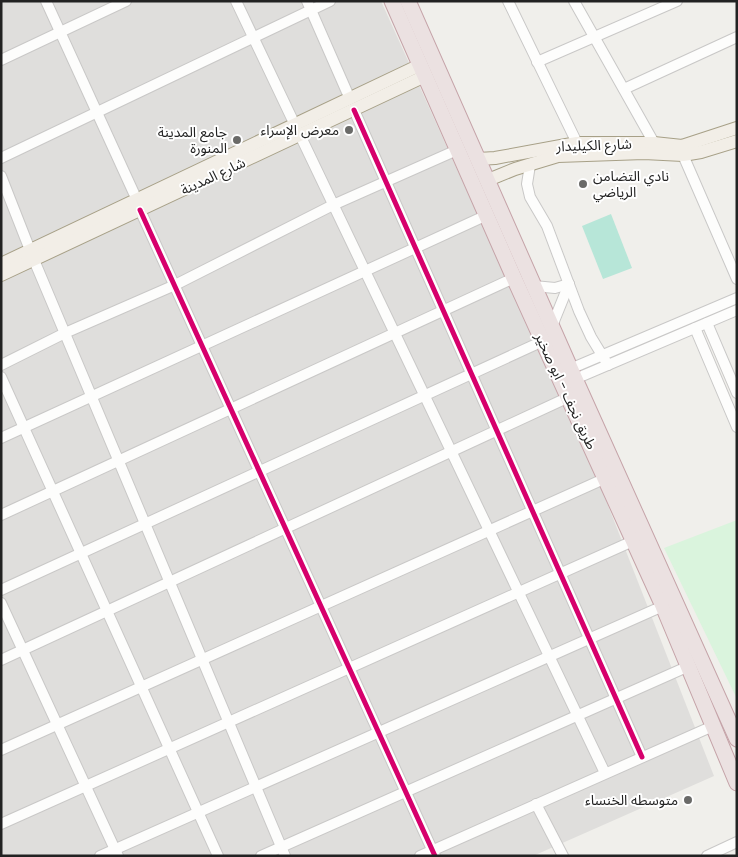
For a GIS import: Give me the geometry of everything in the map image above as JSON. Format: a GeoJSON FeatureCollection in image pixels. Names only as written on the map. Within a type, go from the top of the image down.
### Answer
{"type":"FeatureCollection","features":[{"type":"Feature","properties":{"kind":"highway","name":"طريق نجف - ابو صخير"},"geometry":{"type":"LineString","coordinates":[[392,1],[514,278],[664,606],[737,783]]}},
{"type":"Feature","properties":{"kind":"highway","name":"طريق نجف - ابو صخير"},"geometry":{"type":"LineString","coordinates":[[408,1],[737,739]]}},
{"type":"Feature","properties":{"kind":"main road","name":"شارع المدينة"},"geometry":{"type":"LineString","coordinates":[[1,275],[32,255],[422,71]]}},
{"type":"Feature","properties":{"kind":"main road"},"geometry":{"type":"LineString","coordinates":[[682,150],[737,128]]}},
{"type":"Feature","properties":{"kind":"main road"},"geometry":{"type":"LineString","coordinates":[[657,148],[701,152],[737,141]]}},
{"type":"Feature","properties":{"kind":"main road","name":"شارع الكيليدار"},"geometry":{"type":"LineString","coordinates":[[478,159],[495,158],[577,142],[657,148]]}},
{"type":"Feature","properties":{"kind":"main road","name":"شارع الكيليدار"},"geometry":{"type":"LineString","coordinates":[[488,180],[558,156],[657,148]]}},
{"type":"Feature","properties":{"kind":"main road","name":"شارع المدينة"},"geometry":{"type":"LineString","coordinates":[[1,264],[32,255]]}},
{"type":"Feature","properties":{"kind":"street"},"geometry":{"type":"LineString","coordinates":[[46,1],[434,853]]}},
{"type":"Feature","properties":{"kind":"street"},"geometry":{"type":"LineString","coordinates":[[1,60],[126,1]]}},
{"type":"Feature","properties":{"kind":"street"},"geometry":{"type":"LineString","coordinates":[[236,1],[605,774]]}},
{"type":"Feature","properties":{"kind":"street"},"geometry":{"type":"LineString","coordinates":[[1,158],[253,38],[308,6],[330,1]]}},
{"type":"Feature","properties":{"kind":"street"},"geometry":{"type":"LineString","coordinates":[[508,1],[577,142]]}},
{"type":"Feature","properties":{"kind":"street"},"geometry":{"type":"LineString","coordinates":[[574,1],[657,148]]}},
{"type":"Feature","properties":{"kind":"street"},"geometry":{"type":"LineString","coordinates":[[537,62],[677,1]]}},
{"type":"Feature","properties":{"kind":"street"},"geometry":{"type":"LineString","coordinates":[[308,6],[642,757]]}},
{"type":"Feature","properties":{"kind":"street"},"geometry":{"type":"LineString","coordinates":[[624,89],[737,37]]}},
{"type":"Feature","properties":{"kind":"street"},"geometry":{"type":"LineString","coordinates":[[1,365],[66,333],[175,285],[333,205],[457,150]]}},
{"type":"Feature","properties":{"kind":"street"},"geometry":{"type":"LineString","coordinates":[[682,150],[737,279]]}},
{"type":"Feature","properties":{"kind":"street"},"geometry":{"type":"LineString","coordinates":[[530,165],[527,184],[530,197],[547,226],[590,337],[608,365]]}},
{"type":"Feature","properties":{"kind":"street"},"geometry":{"type":"LineString","coordinates":[[1,176],[32,255],[283,851]]}},
{"type":"Feature","properties":{"kind":"street"},"geometry":{"type":"LineString","coordinates":[[1,438],[487,215]]}},
{"type":"Feature","properties":{"kind":"street"},"geometry":{"type":"LineString","coordinates":[[1,514],[514,278]]}},
{"type":"Feature","properties":{"kind":"street"},"geometry":{"type":"LineString","coordinates":[[534,286],[555,288],[569,284]]}},
{"type":"Feature","properties":{"kind":"street"},"geometry":{"type":"LineString","coordinates":[[552,326],[569,284]]}},
{"type":"Feature","properties":{"kind":"street"},"geometry":{"type":"LineString","coordinates":[[573,374],[603,355],[737,298]]}},
{"type":"Feature","properties":{"kind":"street"},"geometry":{"type":"LineString","coordinates":[[573,374],[608,365],[737,310]]}},
{"type":"Feature","properties":{"kind":"street"},"geometry":{"type":"LineString","coordinates":[[708,323],[737,393]]}},
{"type":"Feature","properties":{"kind":"street"},"geometry":{"type":"LineString","coordinates":[[695,328],[737,428]]}},
{"type":"Feature","properties":{"kind":"street"},"geometry":{"type":"LineString","coordinates":[[1,590],[543,342]]}},
{"type":"Feature","properties":{"kind":"street"},"geometry":{"type":"LineString","coordinates":[[1,377],[218,856]]}},
{"type":"Feature","properties":{"kind":"street"},"geometry":{"type":"LineString","coordinates":[[1,660],[569,397]]}},
{"type":"Feature","properties":{"kind":"street"},"geometry":{"type":"LineString","coordinates":[[1,750],[606,478]]}},
{"type":"Feature","properties":{"kind":"street"},"geometry":{"type":"LineString","coordinates":[[1,824],[633,541]]}},
{"type":"Feature","properties":{"kind":"street"},"geometry":{"type":"LineString","coordinates":[[1,603],[117,852]]}},
{"type":"Feature","properties":{"kind":"street"},"geometry":{"type":"LineString","coordinates":[[100,856],[117,852],[198,812],[664,606]]}},
{"type":"Feature","properties":{"kind":"street"},"geometry":{"type":"LineString","coordinates":[[261,856],[283,851],[406,792],[689,666]]}},
{"type":"Feature","properties":{"kind":"street"},"geometry":{"type":"LineString","coordinates":[[420,856],[434,853],[536,804],[713,726]]}},
{"type":"Feature","properties":{"kind":"street"},"geometry":{"type":"LineString","coordinates":[[536,804],[563,856]]}},
{"type":"Feature","properties":{"kind":"street"},"geometry":{"type":"LineString","coordinates":[[707,856],[737,842]]}},
{"type":"Feature","properties":{"kind":"shaded area"},"geometry":{"type":"Polygon","coordinates":[[[1,1],[381,1],[602,490],[714,776],[533,856],[1,856],[1,1]]]}},
{"type":"Feature","properties":{"kind":"green space"},"geometry":{"type":"Polygon","coordinates":[[[611,214],[632,268],[603,279],[582,226],[611,214]]]}},
{"type":"Feature","properties":{"kind":"green space"},"geometry":{"type":"Polygon","coordinates":[[[737,520],[737,699],[664,548],[737,520]]]}},
{"type":"Feature","properties":{"kind":"cycle path"},"geometry":{"type":"LineString","coordinates":[[354,110],[642,757]]}},
{"type":"Feature","properties":{"kind":"cycle path"},"geometry":{"type":"LineString","coordinates":[[140,210],[435,856]]}},
{"type":"Feature","properties":{"kind":"place","name":"معرض الإسراء"},"geometry":{"type":"Point","coordinates":[349,130]}},
{"type":"Feature","properties":{"kind":"place","name":"جامع المدينة المنورة"},"geometry":{"type":"Point","coordinates":[237,140]}},
{"type":"Feature","properties":{"kind":"place","name":"نادي التضامن الرياضي"},"geometry":{"type":"Point","coordinates":[583,184]}},
{"type":"Feature","properties":{"kind":"place","name":"متوسطه الخنساء"},"geometry":{"type":"Point","coordinates":[688,800]}}]}
